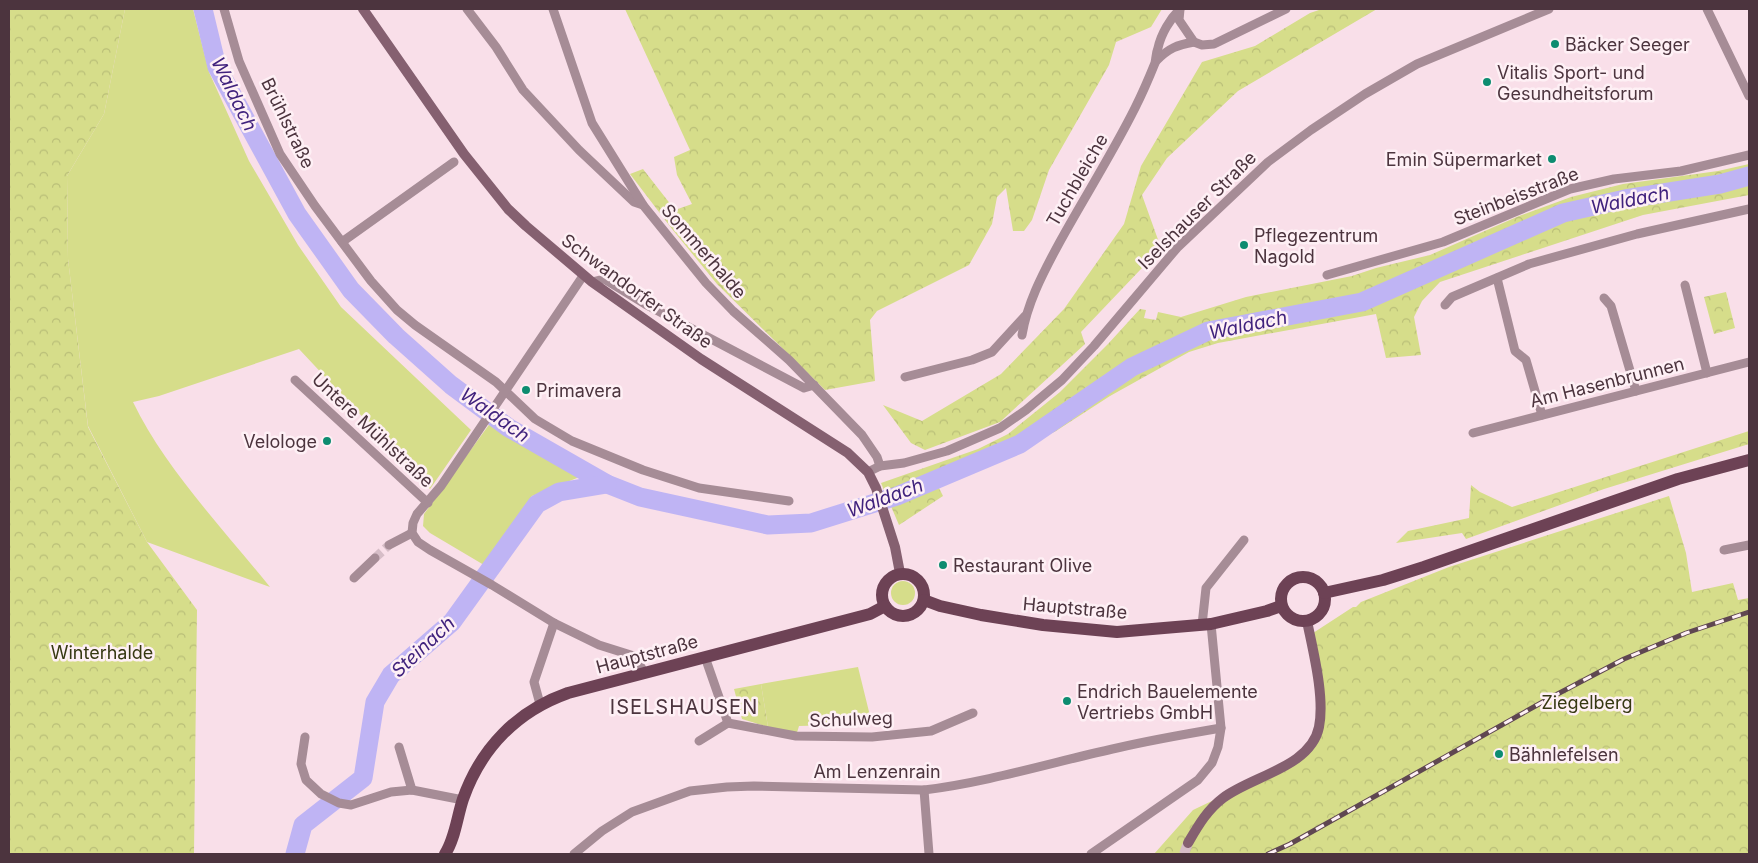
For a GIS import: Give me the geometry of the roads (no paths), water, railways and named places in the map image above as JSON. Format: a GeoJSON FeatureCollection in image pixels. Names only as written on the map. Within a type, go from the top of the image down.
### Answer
{"type":"FeatureCollection","features":[{"type":"Feature","properties":{"kind":"main road","name":"Schwandorfer Straße"},"geometry":{"type":"LineString","coordinates":[[363,9],[447,131],[502,201],[526,226],[588,279],[701,359],[848,454],[868,472],[885,516],[898,558],[900,573]]}},
{"type":"Feature","properties":{"kind":"main road"},"geometry":{"type":"LineString","coordinates":[[1324,593],[1383,580],[1678,479],[1749,460]]}},
{"type":"Feature","properties":{"kind":"main road"},"geometry":{"type":"LineString","coordinates":[[900,573],[907,574],[919,580],[925,593],[924,600],[912,615],[897,615],[890,612],[882,600],[884,585],[888,579],[900,573]]}},
{"type":"Feature","properties":{"kind":"main road"},"geometry":{"type":"LineString","coordinates":[[1296,577],[1310,577],[1321,586],[1324,593],[1325,600],[1320,614],[1307,621],[1300,621],[1289,616],[1281,606],[1281,592],[1289,580],[1296,577]]}},
{"type":"Feature","properties":{"kind":"main road","name":"Hauptstraße"},"geometry":{"type":"LineString","coordinates":[[924,600],[940,606],[981,615],[1116,632],[1207,624],[1267,611],[1281,606]]}},
{"type":"Feature","properties":{"kind":"main road","name":"Hauptstraße"},"geometry":{"type":"LineString","coordinates":[[445,854],[448,850],[470,779],[480,761],[496,740],[520,718],[540,704],[568,692],[870,614],[885,606]]}},
{"type":"Feature","properties":{"kind":"main road"},"geometry":{"type":"LineString","coordinates":[[1188,843],[1199,823],[1224,798],[1247,784],[1289,764],[1308,750],[1319,728],[1320,709],[1318,681],[1307,621]]}},
{"type":"Feature","properties":{"kind":"street","name":"Brühlstraße"},"geometry":{"type":"LineString","coordinates":[[224,9],[239,61],[280,154],[315,206],[371,281],[397,310],[415,325],[496,382],[535,419],[572,441],[644,470],[698,488],[789,501]]}},
{"type":"Feature","properties":{"kind":"street","name":"Sommerhalde"},"geometry":{"type":"LineString","coordinates":[[467,9],[496,47],[523,90],[579,150],[634,202],[643,205],[706,283],[733,311],[789,360],[862,434],[877,457],[880,466]]}},
{"type":"Feature","properties":{"kind":"street"},"geometry":{"type":"LineString","coordinates":[[553,9],[592,123],[643,205]]}},
{"type":"Feature","properties":{"kind":"street"},"geometry":{"type":"LineString","coordinates":[[1180,9],[1179,20],[1194,42]]}},
{"type":"Feature","properties":{"kind":"street","name":"Tuchbleiche"},"geometry":{"type":"LineString","coordinates":[[1022,335],[1025,316],[1042,275],[1075,214],[1117,144],[1156,61],[1158,46],[1166,28],[1180,9]]}},
{"type":"Feature","properties":{"kind":"street","name":"Tuchbleiche"},"geometry":{"type":"LineString","coordinates":[[1156,61],[1164,52],[1178,45],[1194,42],[1202,45],[1214,44],[1286,9]]}},
{"type":"Feature","properties":{"kind":"street","name":"Iselshauser Straße"},"geometry":{"type":"LineString","coordinates":[[868,472],[880,466],[904,463],[947,452],[1000,428],[1026,410],[1062,380],[1094,346],[1177,248],[1268,162],[1311,130],[1417,64],[1549,9]]}},
{"type":"Feature","properties":{"kind":"street"},"geometry":{"type":"LineString","coordinates":[[1707,9],[1749,96]]}},
{"type":"Feature","properties":{"kind":"street","name":"Steinbeisstraße"},"geometry":{"type":"LineString","coordinates":[[1327,276],[1443,242],[1570,189],[1614,179],[1681,172],[1749,155]]}},
{"type":"Feature","properties":{"kind":"street"},"geometry":{"type":"LineString","coordinates":[[342,242],[454,162]]}},
{"type":"Feature","properties":{"kind":"street"},"geometry":{"type":"LineString","coordinates":[[1445,305],[1452,298],[1529,264],[1638,234],[1749,209]]}},
{"type":"Feature","properties":{"kind":"street"},"geometry":{"type":"LineString","coordinates":[[1497,278],[1515,351],[1526,360],[1542,415]]}},
{"type":"Feature","properties":{"kind":"street"},"geometry":{"type":"LineString","coordinates":[[588,279],[604,279],[645,304],[795,384],[804,388],[814,385]]}},
{"type":"Feature","properties":{"kind":"street","name":"Untere Mühlstraße"},"geometry":{"type":"LineString","coordinates":[[412,533],[413,523],[417,514],[428,503],[505,391],[588,279]]}},
{"type":"Feature","properties":{"kind":"street"},"geometry":{"type":"LineString","coordinates":[[1685,284],[1707,373]]}},
{"type":"Feature","properties":{"kind":"street"},"geometry":{"type":"LineString","coordinates":[[1604,298],[1611,306],[1636,391]]}},
{"type":"Feature","properties":{"kind":"street","name":"Tuchbleiche"},"geometry":{"type":"LineString","coordinates":[[905,378],[972,360],[992,352],[1025,316]]}},
{"type":"Feature","properties":{"kind":"street","name":"Am Hasenbrunnen"},"geometry":{"type":"LineString","coordinates":[[1473,433],[1749,362]]}},
{"type":"Feature","properties":{"kind":"street","name":"Untere Mühlstraße"},"geometry":{"type":"LineString","coordinates":[[295,380],[428,503]]}},
{"type":"Feature","properties":{"kind":"street"},"geometry":{"type":"LineString","coordinates":[[389,545],[412,533],[418,542],[430,550],[554,623],[600,644],[634,656],[644,672]]}},
{"type":"Feature","properties":{"kind":"street"},"geometry":{"type":"LineString","coordinates":[[1091,854],[1198,780],[1212,762],[1218,747],[1221,728],[1207,624],[1206,588],[1244,540]]}},
{"type":"Feature","properties":{"kind":"street"},"geometry":{"type":"LineString","coordinates":[[1724,550],[1749,546]]}},
{"type":"Feature","properties":{"kind":"street"},"geometry":{"type":"LineString","coordinates":[[354,578],[375,558]]}},
{"type":"Feature","properties":{"kind":"street"},"geometry":{"type":"LineString","coordinates":[[540,704],[534,682],[554,623]]}},
{"type":"Feature","properties":{"kind":"street"},"geometry":{"type":"LineString","coordinates":[[699,740],[728,723],[705,657]]}},
{"type":"Feature","properties":{"kind":"street","name":"Schulweg"},"geometry":{"type":"LineString","coordinates":[[728,723],[796,736],[872,737],[931,730],[973,713]]}},
{"type":"Feature","properties":{"kind":"street","name":"Am Lenzenrain"},"geometry":{"type":"LineString","coordinates":[[574,854],[602,831],[632,812],[690,791],[754,786],[924,790],[1015,773],[1117,748],[1221,728]]}},
{"type":"Feature","properties":{"kind":"street"},"geometry":{"type":"LineString","coordinates":[[305,738],[301,764],[306,780],[321,794],[339,803],[351,805],[391,792],[412,790],[463,800]]}},
{"type":"Feature","properties":{"kind":"street"},"geometry":{"type":"LineString","coordinates":[[399,747],[412,790]]}},
{"type":"Feature","properties":{"kind":"street"},"geometry":{"type":"LineString","coordinates":[[924,790],[929,854]]}},
{"type":"Feature","properties":{"kind":"waterway","name":"Waldach"},"geometry":{"type":"LineString","coordinates":[[203,9],[217,67],[297,214],[351,290],[396,336],[451,385],[509,428],[607,484],[640,497],[768,525],[811,523],[897,496],[1020,444],[1132,367],[1208,331],[1362,302],[1563,213],[1625,199],[1720,184],[1749,176]]}},
{"type":"Feature","properties":{"kind":"waterway","name":"Steinach"},"geometry":{"type":"LineString","coordinates":[[295,854],[303,825],[363,778],[375,702],[391,675],[452,622],[537,504],[559,492],[607,484]]}},
{"type":"Feature","properties":{"kind":"tunnel"},"geometry":{"type":"LineString","coordinates":[[375,558],[389,545]]}},
{"type":"Feature","properties":{"kind":"tunnel"},"geometry":{"type":"LineString","coordinates":[[1184,854],[1188,843]]}},
{"type":"Feature","properties":{"kind":"railway"},"geometry":{"type":"LineString","coordinates":[[1268,854],[1290,844],[1548,699],[1624,659],[1686,633],[1749,612]]}},
{"type":"Feature","properties":{"kind":"place","name":"Bäcker Seeger"},"geometry":{"type":"Point","coordinates":[1555,44]}},
{"type":"Feature","properties":{"kind":"place","name":"Vitalis Sport- und Gesundheitsforum"},"geometry":{"type":"Point","coordinates":[1487,82]}},
{"type":"Feature","properties":{"kind":"place","name":"Emin Süpermarket"},"geometry":{"type":"Point","coordinates":[1552,159]}},
{"type":"Feature","properties":{"kind":"place","name":"Pflegezentrum Nagold"},"geometry":{"type":"Point","coordinates":[1244,245]}},
{"type":"Feature","properties":{"kind":"place","name":"Primavera"},"geometry":{"type":"Point","coordinates":[526,390]}},
{"type":"Feature","properties":{"kind":"place","name":"Velologe"},"geometry":{"type":"Point","coordinates":[327,441]}},
{"type":"Feature","properties":{"kind":"place","name":"Restaurant Olive"},"geometry":{"type":"Point","coordinates":[943,565]}},
{"type":"Feature","properties":{"kind":"place","name":"Endrich Bauelemente Vertriebs GmbH"},"geometry":{"type":"Point","coordinates":[1067,701]}},
{"type":"Feature","properties":{"kind":"place","name":"Bähnlefelsen"},"geometry":{"type":"Point","coordinates":[1499,754]}},
{"type":"Feature","properties":{"kind":"district","name":"ISELSHAUSEN"},"geometry":{"type":"Point","coordinates":[684,707]}},
{"type":"Feature","properties":{"kind":"park label","name":"Winterhalde"},"geometry":{"type":"Point","coordinates":[102,652]}},
{"type":"Feature","properties":{"kind":"park label","name":"Ziegelberg"},"geometry":{"type":"Point","coordinates":[1587,702]}}]}
